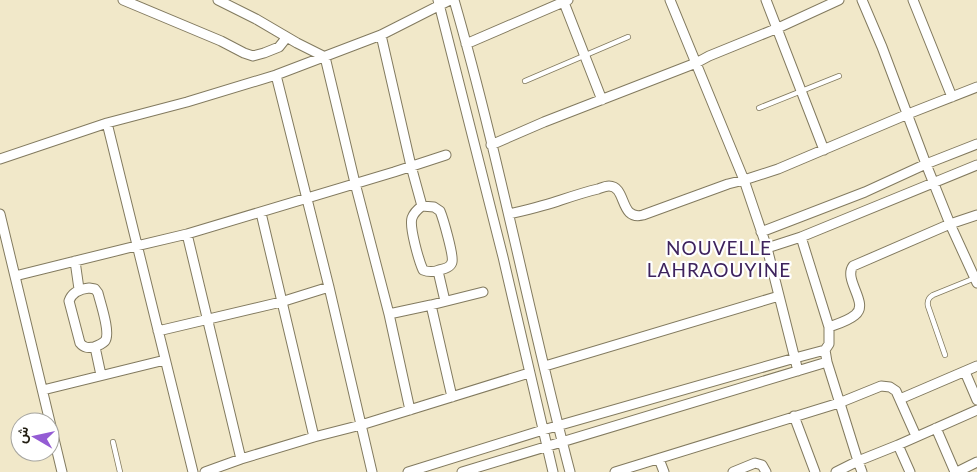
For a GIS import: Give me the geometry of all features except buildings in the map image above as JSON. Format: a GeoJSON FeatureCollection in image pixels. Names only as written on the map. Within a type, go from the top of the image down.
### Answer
{"type":"FeatureCollection","features":[{"type":"Feature","properties":{"kind":"street"},"geometry":{"type":"LineString","coordinates":[[123,0],[253,56],[278,47],[287,37]]}},
{"type":"Feature","properties":{"kind":"street"},"geometry":{"type":"LineString","coordinates":[[218,0],[325,56]]}},
{"type":"Feature","properties":{"kind":"street"},"geometry":{"type":"LineString","coordinates":[[0,159],[107,123],[187,102],[276,75],[380,35],[439,3],[450,0]]}},
{"type":"Feature","properties":{"kind":"street"},"geometry":{"type":"LineString","coordinates":[[454,0],[509,214],[570,472]]}},
{"type":"Feature","properties":{"kind":"street"},"geometry":{"type":"LineString","coordinates":[[670,0],[744,180],[767,248],[798,371]]}},
{"type":"Feature","properties":{"kind":"street"},"geometry":{"type":"LineString","coordinates":[[766,0],[824,150]]}},
{"type":"Feature","properties":{"kind":"street"},"geometry":{"type":"LineString","coordinates":[[491,145],[544,122],[696,63],[839,0]]}},
{"type":"Feature","properties":{"kind":"street"},"geometry":{"type":"LineString","coordinates":[[862,0],[908,114],[933,183],[950,224],[975,274]]}},
{"type":"Feature","properties":{"kind":"street"},"geometry":{"type":"LineString","coordinates":[[914,0],[952,96]]}},
{"type":"Feature","properties":{"kind":"street"},"geometry":{"type":"LineString","coordinates":[[466,44],[565,1],[602,100]]}},
{"type":"Feature","properties":{"kind":"street"},"geometry":{"type":"LineString","coordinates":[[439,3],[496,229],[552,472]]}},
{"type":"Feature","properties":{"kind":"street"},"geometry":{"type":"LineString","coordinates":[[380,35],[422,206]]}},
{"type":"Feature","properties":{"kind":"street"},"geometry":{"type":"LineString","coordinates":[[325,56],[389,314],[410,410]]}},
{"type":"Feature","properties":{"kind":"street"},"geometry":{"type":"LineString","coordinates":[[276,75],[329,287],[372,472]]}},
{"type":"Feature","properties":{"kind":"street"},"geometry":{"type":"LineString","coordinates":[[509,214],[610,186],[619,193],[629,213],[639,216],[728,184],[778,169],[977,87]]}},
{"type":"Feature","properties":{"kind":"street"},"geometry":{"type":"LineString","coordinates":[[107,123],[193,472]]}},
{"type":"Feature","properties":{"kind":"street"},"geometry":{"type":"LineString","coordinates":[[761,232],[864,192],[926,164],[977,144]]}},
{"type":"Feature","properties":{"kind":"street"},"geometry":{"type":"LineString","coordinates":[[15,276],[186,234],[261,213],[446,154]]}},
{"type":"Feature","properties":{"kind":"street"},"geometry":{"type":"LineString","coordinates":[[767,248],[802,237],[977,165]]}},
{"type":"Feature","properties":{"kind":"street"},"geometry":{"type":"LineString","coordinates":[[422,206],[434,207],[440,211],[450,245],[452,263],[438,271],[426,271],[422,268],[412,228],[413,215],[422,206]]}},
{"type":"Feature","properties":{"kind":"street"},"geometry":{"type":"LineString","coordinates":[[261,213],[314,437]]}},
{"type":"Feature","properties":{"kind":"street"},"geometry":{"type":"LineString","coordinates":[[0,214],[62,472]]}},
{"type":"Feature","properties":{"kind":"street"},"geometry":{"type":"LineString","coordinates":[[829,327],[850,319],[859,311],[859,301],[850,274],[853,266],[950,224],[977,215]]}},
{"type":"Feature","properties":{"kind":"street"},"geometry":{"type":"LineString","coordinates":[[186,234],[241,459]]}},
{"type":"Feature","properties":{"kind":"street"},"geometry":{"type":"LineString","coordinates":[[408,472],[543,430],[825,350],[829,344],[829,327],[802,237]]}},
{"type":"Feature","properties":{"kind":"street"},"geometry":{"type":"LineString","coordinates":[[75,262],[79,289]]}},
{"type":"Feature","properties":{"kind":"street"},"geometry":{"type":"LineString","coordinates":[[438,271],[446,300]]}},
{"type":"Feature","properties":{"kind":"street"},"geometry":{"type":"LineString","coordinates":[[158,331],[281,302],[329,287]]}},
{"type":"Feature","properties":{"kind":"street"},"geometry":{"type":"LineString","coordinates":[[93,288],[98,293],[107,333],[105,340],[95,346],[84,347],[80,343],[69,304],[71,296],[79,289],[93,288]]}},
{"type":"Feature","properties":{"kind":"street"},"geometry":{"type":"LineString","coordinates":[[389,314],[482,292]]}},
{"type":"Feature","properties":{"kind":"street"},"geometry":{"type":"LineString","coordinates":[[544,366],[779,296]]}},
{"type":"Feature","properties":{"kind":"street"},"geometry":{"type":"LineString","coordinates":[[431,305],[452,397]]}},
{"type":"Feature","properties":{"kind":"street"},"geometry":{"type":"LineString","coordinates":[[95,346],[102,375]]}},
{"type":"Feature","properties":{"kind":"street"},"geometry":{"type":"LineString","coordinates":[[825,350],[839,403],[862,472]]}},
{"type":"Feature","properties":{"kind":"street"},"geometry":{"type":"LineString","coordinates":[[43,390],[165,360]]}},
{"type":"Feature","properties":{"kind":"street"},"geometry":{"type":"LineString","coordinates":[[462,472],[827,362]]}},
{"type":"Feature","properties":{"kind":"street"},"geometry":{"type":"LineString","coordinates":[[900,399],[977,366]]}},
{"type":"Feature","properties":{"kind":"street"},"geometry":{"type":"LineString","coordinates":[[965,372],[977,400]]}},
{"type":"Feature","properties":{"kind":"street"},"geometry":{"type":"LineString","coordinates":[[205,472],[241,459],[361,425],[529,373]]}},
{"type":"Feature","properties":{"kind":"street"},"geometry":{"type":"LineString","coordinates":[[617,472],[839,403],[881,386],[893,388],[900,399],[916,436]]}},
{"type":"Feature","properties":{"kind":"street"},"geometry":{"type":"LineString","coordinates":[[836,472],[977,410]]}},
{"type":"Feature","properties":{"kind":"street"},"geometry":{"type":"LineString","coordinates":[[794,416],[815,472]]}},
{"type":"Feature","properties":{"kind":"street"},"geometry":{"type":"LineString","coordinates":[[936,428],[956,472],[977,462]]}},
{"type":"Feature","properties":{"kind":"street"},"geometry":{"type":"LineString","coordinates":[[898,445],[910,472]]}},
{"type":"Feature","properties":{"kind":"street"},"geometry":{"type":"LineString","coordinates":[[659,459],[664,472]]}},
{"type":"Feature","properties":{"kind":"street"},"geometry":{"type":"LineString","coordinates":[[734,472],[755,463],[762,465],[766,472]]}},
{"type":"Feature","properties":{"kind":"lane"},"geometry":{"type":"LineString","coordinates":[[526,81],[628,37]]}},
{"type":"Feature","properties":{"kind":"lane"},"geometry":{"type":"LineString","coordinates":[[759,108],[839,76]]}},
{"type":"Feature","properties":{"kind":"lane"},"geometry":{"type":"LineString","coordinates":[[945,355],[927,302],[933,294],[975,274]]}},
{"type":"Feature","properties":{"kind":"lane"},"geometry":{"type":"LineString","coordinates":[[113,442],[120,472]]}},
{"type":"Feature","properties":{"kind":"district","name":"NOUVELLE LAHRAOUYINE"},"geometry":{"type":"Point","coordinates":[719,259]}}]}
